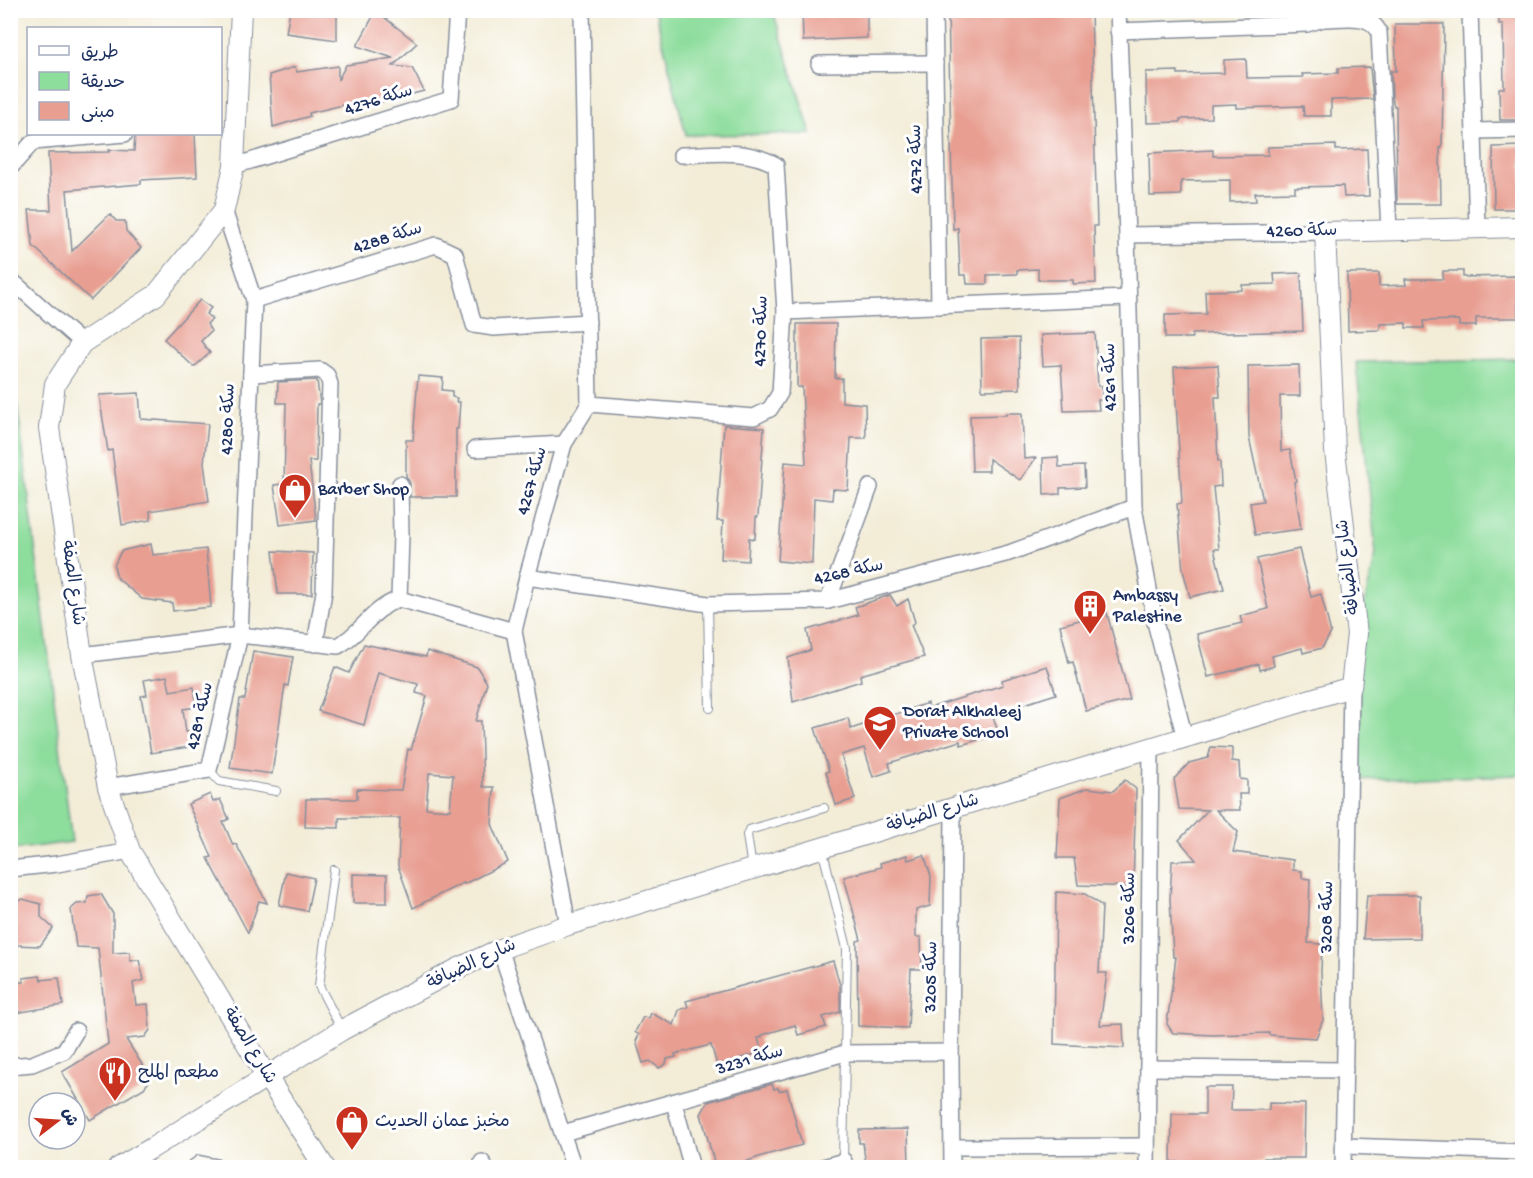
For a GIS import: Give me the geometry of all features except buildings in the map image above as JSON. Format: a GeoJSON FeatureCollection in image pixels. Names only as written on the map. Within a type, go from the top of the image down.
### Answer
{"type":"FeatureCollection","features":[{"type":"Feature","properties":{"kind":"street","name":"شارع الصفة"},"geometry":{"type":"LineString","coordinates":[[241,10],[234,166],[224,210],[156,295],[82,343],[56,384],[49,428],[82,655],[108,787],[130,851],[267,1077],[325,1167]]}},
{"type":"Feature","properties":{"kind":"street","name":"سكة 4276"},"geometry":{"type":"LineString","coordinates":[[234,166],[452,99],[457,10]]}},
{"type":"Feature","properties":{"kind":"street"},"geometry":{"type":"LineString","coordinates":[[582,10],[589,404]]}},
{"type":"Feature","properties":{"kind":"street","name":"سكة 4272"},"geometry":{"type":"LineString","coordinates":[[934,10],[939,306]]}},
{"type":"Feature","properties":{"kind":"street","name":"سكة 4261"},"geometry":{"type":"LineString","coordinates":[[1118,10],[1134,507],[1155,622],[1185,738]]}},
{"type":"Feature","properties":{"kind":"street"},"geometry":{"type":"LineString","coordinates":[[1470,10],[1477,228]]}},
{"type":"Feature","properties":{"kind":"street"},"geometry":{"type":"LineString","coordinates":[[1118,31],[1307,24],[1324,15],[1364,18],[1376,25],[1379,32],[1389,230]]}},
{"type":"Feature","properties":{"kind":"street"},"geometry":{"type":"LineString","coordinates":[[819,64],[935,63]]}},
{"type":"Feature","properties":{"kind":"street"},"geometry":{"type":"LineString","coordinates":[[1474,131],[1522,130]]}},
{"type":"Feature","properties":{"kind":"street"},"geometry":{"type":"LineString","coordinates":[[10,168],[33,142],[113,135]]}},
{"type":"Feature","properties":{"kind":"street","name":"سكة 4270"},"geometry":{"type":"LineString","coordinates":[[589,404],[754,417],[770,409],[780,393],[784,312],[776,165],[767,160],[741,153],[681,155]]}},
{"type":"Feature","properties":{"kind":"street","name":"سكة 4280"},"geometry":{"type":"LineString","coordinates":[[224,210],[254,300],[240,635]]}},
{"type":"Feature","properties":{"kind":"street","name":"سكة 4260"},"geometry":{"type":"LineString","coordinates":[[1127,235],[1522,227]]}},
{"type":"Feature","properties":{"kind":"street","name":"شارع الضيافة"},"geometry":{"type":"LineString","coordinates":[[118,1167],[342,1030],[457,969],[500,949],[568,925],[1351,687],[1357,634],[1335,451],[1325,232]]}},
{"type":"Feature","properties":{"kind":"street","name":"سكة 4288"},"geometry":{"type":"LineString","coordinates":[[254,300],[436,245],[455,254],[474,325],[494,328],[588,322]]}},
{"type":"Feature","properties":{"kind":"street"},"geometry":{"type":"LineString","coordinates":[[10,279],[82,343]]}},
{"type":"Feature","properties":{"kind":"street"},"geometry":{"type":"LineString","coordinates":[[784,312],[1128,298]]}},
{"type":"Feature","properties":{"kind":"street"},"geometry":{"type":"LineString","coordinates":[[251,374],[320,370],[327,375],[330,384],[324,592],[315,644]]}},
{"type":"Feature","properties":{"kind":"street","name":"سكة 4267"},"geometry":{"type":"LineString","coordinates":[[568,925],[514,631],[564,444],[589,404]]}},
{"type":"Feature","properties":{"kind":"street"},"geometry":{"type":"LineString","coordinates":[[475,449],[564,444]]}},
{"type":"Feature","properties":{"kind":"street"},"geometry":{"type":"LineString","coordinates":[[399,599],[400,484]]}},
{"type":"Feature","properties":{"kind":"street"},"geometry":{"type":"LineString","coordinates":[[828,601],[870,487]]}},
{"type":"Feature","properties":{"kind":"street","name":"سكة 4268"},"geometry":{"type":"LineString","coordinates":[[527,577],[708,603],[828,601],[1009,553],[1134,507]]}},
{"type":"Feature","properties":{"kind":"street"},"geometry":{"type":"LineString","coordinates":[[82,655],[240,635],[338,645],[348,640],[385,604],[399,599],[514,631]]}},
{"type":"Feature","properties":{"kind":"street","name":"سكة 4281"},"geometry":{"type":"LineString","coordinates":[[209,770],[240,635]]}},
{"type":"Feature","properties":{"kind":"street","name":"سكة 3208"},"geometry":{"type":"LineString","coordinates":[[1343,1167],[1351,687]]}},
{"type":"Feature","properties":{"kind":"street","name":"سكة 3206"},"geometry":{"type":"LineString","coordinates":[[1147,1167],[1150,748]]}},
{"type":"Feature","properties":{"kind":"street"},"geometry":{"type":"LineString","coordinates":[[108,787],[209,770]]}},
{"type":"Feature","properties":{"kind":"street","name":"سكة 3205"},"geometry":{"type":"LineString","coordinates":[[952,1167],[953,808]]}},
{"type":"Feature","properties":{"kind":"street"},"geometry":{"type":"LineString","coordinates":[[10,869],[57,864],[130,851]]}},
{"type":"Feature","properties":{"kind":"street"},"geometry":{"type":"LineString","coordinates":[[500,949],[574,1167]]}},
{"type":"Feature","properties":{"kind":"street"},"geometry":{"type":"LineString","coordinates":[[10,1066],[32,1064],[64,1051],[76,1031]]}},
{"type":"Feature","properties":{"kind":"street","name":"سكة 3231"},"geometry":{"type":"LineString","coordinates":[[563,1133],[846,1053],[951,1052]]}},
{"type":"Feature","properties":{"kind":"street"},"geometry":{"type":"LineString","coordinates":[[1148,1068],[1345,1070]]}},
{"type":"Feature","properties":{"kind":"street"},"geometry":{"type":"LineString","coordinates":[[674,1103],[692,1167]]}},
{"type":"Feature","properties":{"kind":"street"},"geometry":{"type":"LineString","coordinates":[[952,1147],[1147,1146]]}},
{"type":"Feature","properties":{"kind":"street"},"geometry":{"type":"LineString","coordinates":[[1344,1146],[1522,1152]]}},
{"type":"Feature","properties":{"kind":"street"},"geometry":{"type":"LineString","coordinates":[[820,1167],[843,1164]]}},
{"type":"Feature","properties":{"kind":"lane"},"geometry":{"type":"LineString","coordinates":[[708,603],[710,708]]}},
{"type":"Feature","properties":{"kind":"lane","name":"سكة 4281"},"geometry":{"type":"LineString","coordinates":[[209,770],[219,781],[276,790]]}},
{"type":"Feature","properties":{"kind":"lane"},"geometry":{"type":"LineString","coordinates":[[752,869],[747,835],[749,830],[824,808]]}},
{"type":"Feature","properties":{"kind":"lane"},"geometry":{"type":"LineString","coordinates":[[821,848],[847,948],[843,1164]]}},
{"type":"Feature","properties":{"kind":"lane"},"geometry":{"type":"LineString","coordinates":[[334,870],[319,986],[342,1030]]}},
{"type":"Feature","properties":{"kind":"green space"},"geometry":{"type":"Polygon","coordinates":[[[655,11],[773,11],[811,134],[686,135],[655,11]]]}},
{"type":"Feature","properties":{"kind":"green space"},"geometry":{"type":"Polygon","coordinates":[[[11,355],[72,842],[10,850],[11,355]]]}},
{"type":"Feature","properties":{"kind":"green space"},"geometry":{"type":"Polygon","coordinates":[[[1522,359],[1522,775],[1350,780],[1357,634],[1376,554],[1356,362],[1522,359]]]}},
{"type":"Feature","properties":{"kind":"place","name":"Barber Shop"},"geometry":{"type":"Point","coordinates":[295,519]}},
{"type":"Feature","properties":{"kind":"place","name":"Ambassy Palestine"},"geometry":{"type":"Point","coordinates":[1090,635]}},
{"type":"Feature","properties":{"kind":"place","name":"Dorat Alkhaleej Private School"},"geometry":{"type":"Point","coordinates":[880,751]}},
{"type":"Feature","properties":{"kind":"place","name":"مطعم الملح"},"geometry":{"type":"Point","coordinates":[115,1102]}},
{"type":"Feature","properties":{"kind":"place","name":"مخبز عمان الحديث"},"geometry":{"type":"Point","coordinates":[352,1151]}}]}
